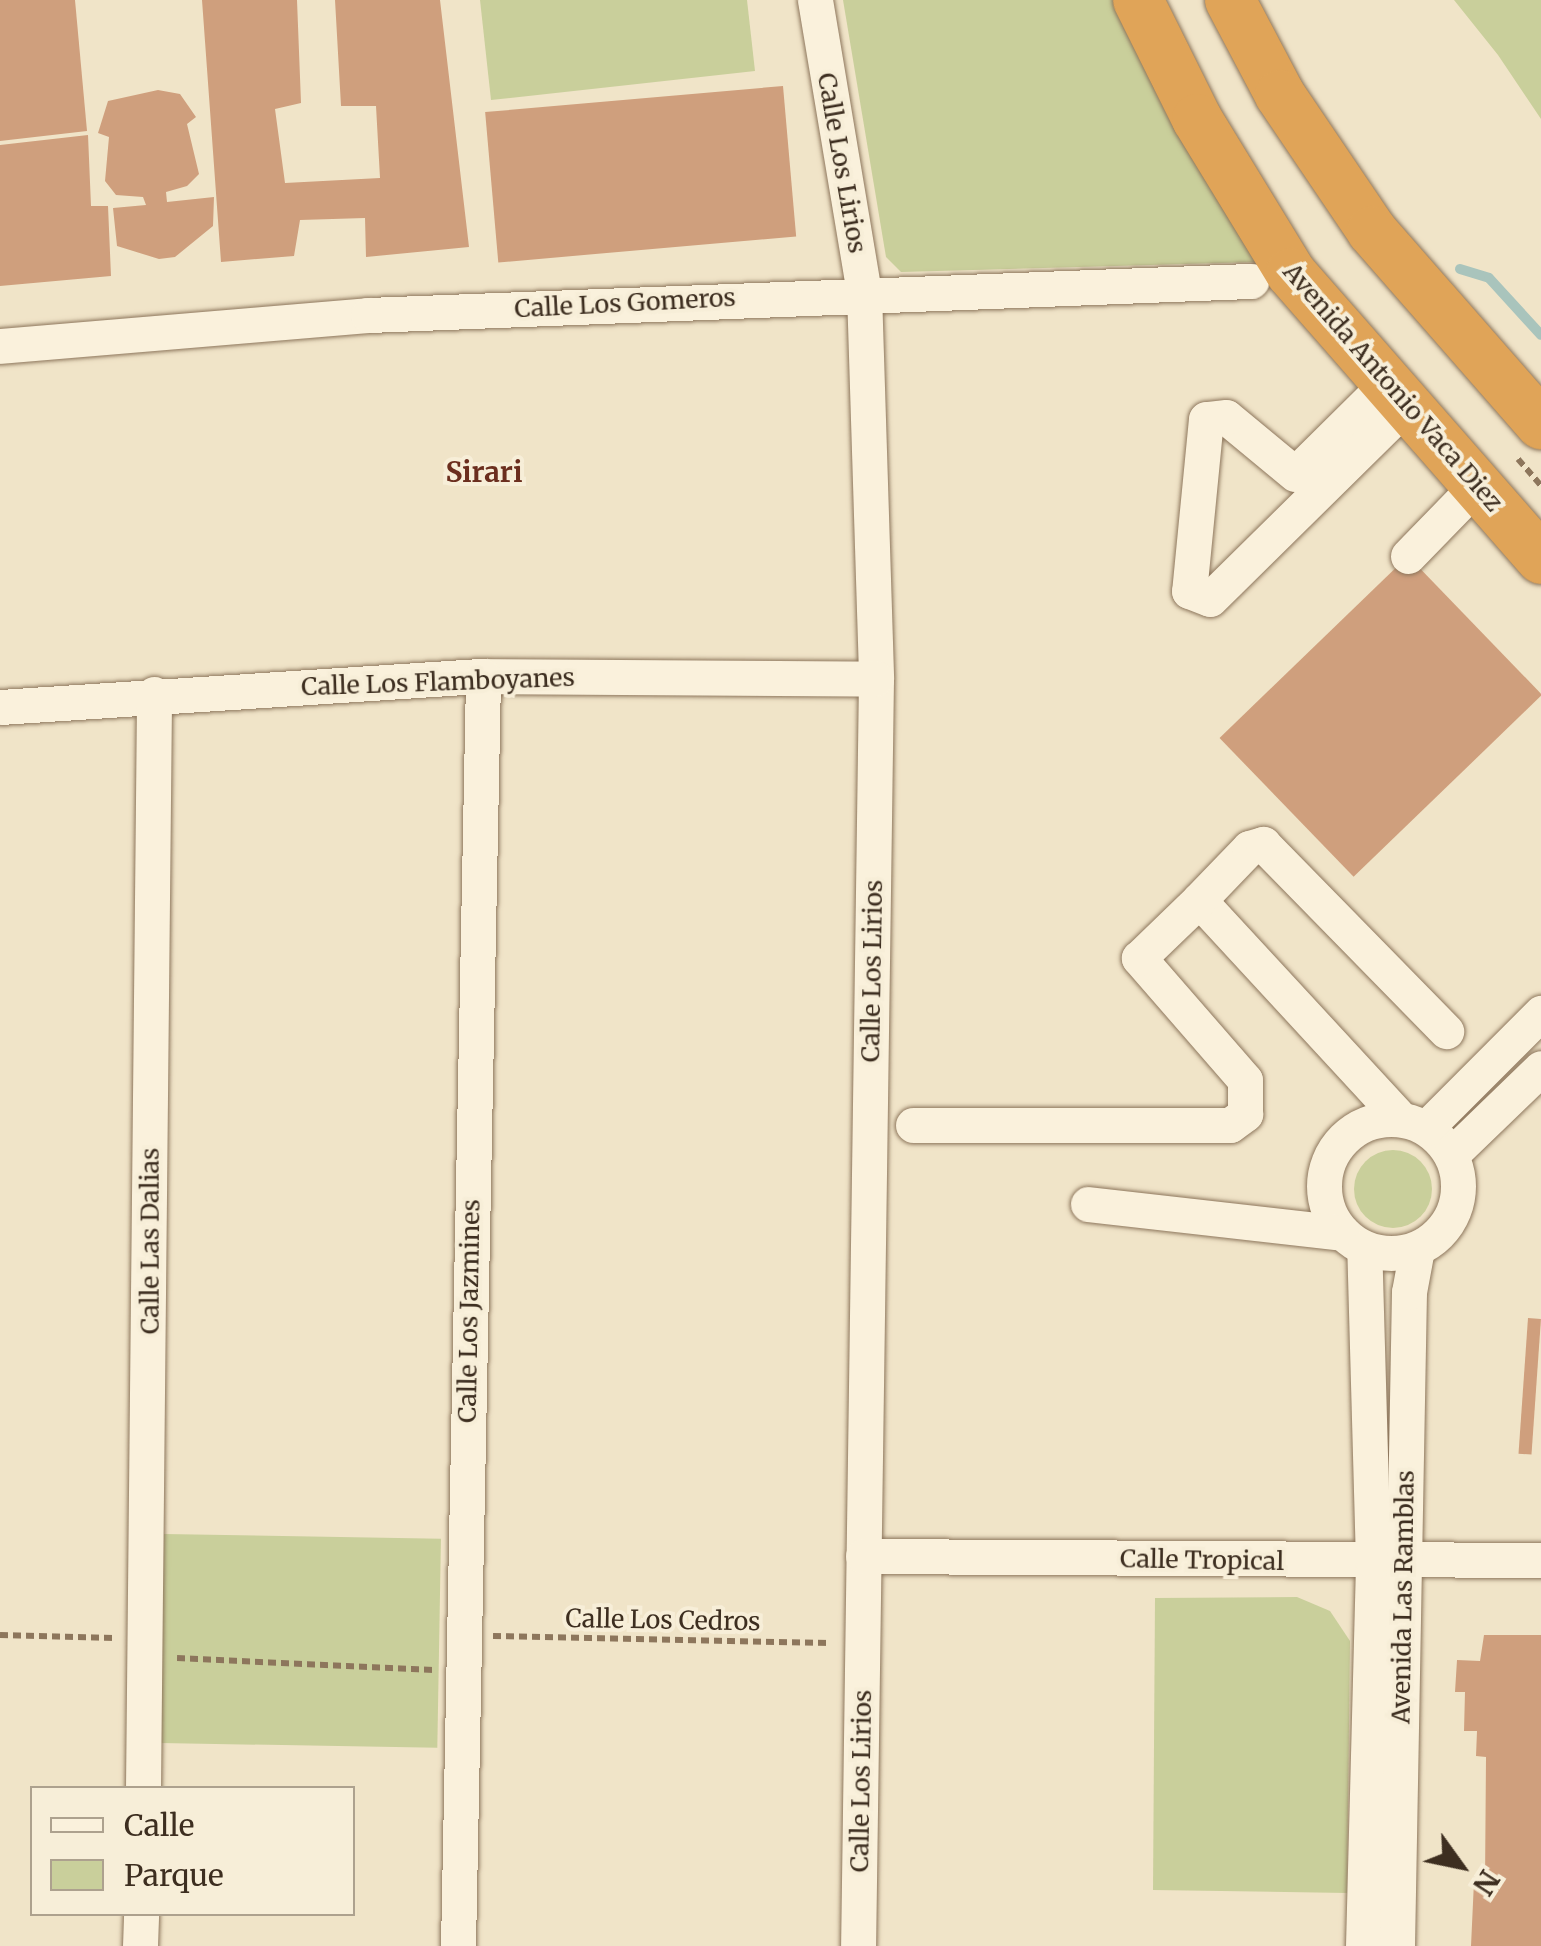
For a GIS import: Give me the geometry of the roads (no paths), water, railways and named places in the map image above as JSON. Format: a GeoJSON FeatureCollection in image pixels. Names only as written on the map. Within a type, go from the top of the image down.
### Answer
{"type":"FeatureCollection","features":[{"type":"Feature","properties":{"kind":"highway","name":"Avenida Antonio Vaca Diez"},"geometry":{"type":"LineString","coordinates":[[1138,0],[1197,119],[1292,272],[1541,559]]}},
{"type":"Feature","properties":{"kind":"highway"},"geometry":{"type":"LineString","coordinates":[[1230,0],[1280,96],[1372,231],[1541,424]]}},
{"type":"Feature","properties":{"kind":"street","name":"Calle Los Lirios"},"geometry":{"type":"LineString","coordinates":[[814,0],[864,292],[876,679],[858,1946]]}},
{"type":"Feature","properties":{"kind":"street","name":"Calle Los Gomeros"},"geometry":{"type":"LineString","coordinates":[[0,346],[368,315],[864,292],[1252,280]]}},
{"type":"Feature","properties":{"kind":"street"},"geometry":{"type":"LineString","coordinates":[[1304,483],[1226,417],[1206,419],[1188,591],[1210,599],[1304,483],[1397,394]]}},
{"type":"Feature","properties":{"kind":"street"},"geometry":{"type":"LineString","coordinates":[[1408,556],[1477,485]]}},
{"type":"Feature","properties":{"kind":"street","name":"Calle Los Flamboyanes"},"geometry":{"type":"LineString","coordinates":[[0,707],[154,694],[482,676],[876,679]]}},
{"type":"Feature","properties":{"kind":"street","name":"Calle Los Jazmines"},"geometry":{"type":"LineString","coordinates":[[458,1946],[482,676]]}},
{"type":"Feature","properties":{"kind":"street","name":"Calle Las Dalias"},"geometry":{"type":"LineString","coordinates":[[143,1786],[154,694]]}},
{"type":"Feature","properties":{"kind":"street"},"geometry":{"type":"LineString","coordinates":[[913,1125],[1230,1125],[1245,1114],[1245,1080],[1139,958],[1249,848],[1263,844],[1446,1031]]}},
{"type":"Feature","properties":{"kind":"street"},"geometry":{"type":"LineString","coordinates":[[1088,1204],[1353,1241],[1390,1254],[1417,1249],[1440,1233],[1454,1209],[1458,1182],[1451,1155],[1414,1124],[1199,900]]}},
{"type":"Feature","properties":{"kind":"street"},"geometry":{"type":"LineString","coordinates":[[1353,1241],[1328,1209],[1324,1182],[1331,1155],[1361,1128],[1414,1124],[1541,1013]]}},
{"type":"Feature","properties":{"kind":"street"},"geometry":{"type":"LineString","coordinates":[[1451,1155],[1541,1068]]}},
{"type":"Feature","properties":{"kind":"street","name":"Avenida Las Ramblas"},"geometry":{"type":"LineString","coordinates":[[1353,1241],[1388,1562],[1397,1946]]}},
{"type":"Feature","properties":{"kind":"street","name":"Avenida Las Ramblas"},"geometry":{"type":"LineString","coordinates":[[1363,1946],[1388,1562],[1409,1292],[1417,1249]]}},
{"type":"Feature","properties":{"kind":"street","name":"Calle Tropical"},"geometry":{"type":"LineString","coordinates":[[863,1556],[1541,1560]]}},
{"type":"Feature","properties":{"kind":"street"},"geometry":{"type":"LineString","coordinates":[[140,1946],[141,1916]]}},
{"type":"Feature","properties":{"kind":"waterway"},"geometry":{"type":"LineString","coordinates":[[1460,269],[1489,278],[1541,335]]}},
{"type":"Feature","properties":{"kind":"district","name":"Sirari"},"geometry":{"type":"Point","coordinates":[484,472]}}]}
